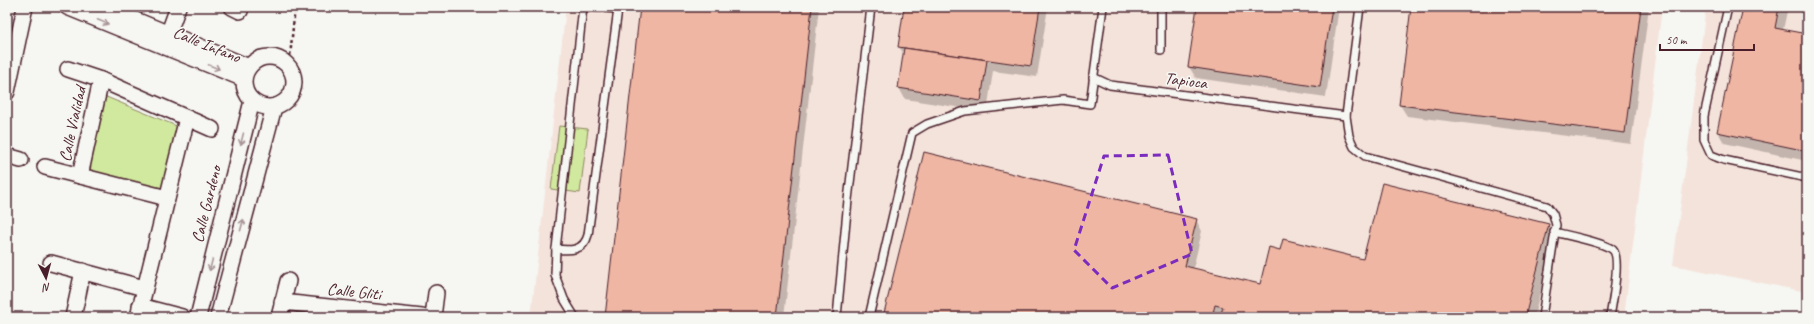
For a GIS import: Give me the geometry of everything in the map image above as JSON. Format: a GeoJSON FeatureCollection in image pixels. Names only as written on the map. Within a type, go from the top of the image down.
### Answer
{"type":"FeatureCollection","features":[{"type":"Feature","properties":{"kind":"street"},"geometry":{"type":"LineString","coordinates":[[7,92],[13,30],[24,7]]}},
{"type":"Feature","properties":{"kind":"street","name":"Calle Infano"},"geometry":{"type":"LineString","coordinates":[[67,7],[166,40],[247,73]]}},
{"type":"Feature","properties":{"kind":"street","name":"Calle Infano"},"geometry":{"type":"LineString","coordinates":[[104,7],[166,40]]}},
{"type":"Feature","properties":{"kind":"street"},"geometry":{"type":"LineString","coordinates":[[166,40],[178,7]]}},
{"type":"Feature","properties":{"kind":"street"},"geometry":{"type":"LineString","coordinates":[[266,57],[279,59],[289,67],[294,78],[293,91],[285,102],[274,107],[263,107],[252,101],[246,92],[247,73],[254,62],[266,57]]}},
{"type":"Feature","properties":{"kind":"street","name":"Calle Vialidad"},"geometry":{"type":"LineString","coordinates":[[68,68],[101,80],[212,129]]}},
{"type":"Feature","properties":{"kind":"street","name":"Calle Vialidad"},"geometry":{"type":"LineString","coordinates":[[80,176],[101,80]]}},
{"type":"Feature","properties":{"kind":"street","name":"Calle Gardeno"},"geometry":{"type":"LineString","coordinates":[[198,317],[252,101]]}},
{"type":"Feature","properties":{"kind":"street"},"geometry":{"type":"LineString","coordinates":[[218,317],[274,107]]}},
{"type":"Feature","properties":{"kind":"street"},"geometry":{"type":"LineString","coordinates":[[182,317],[139,312],[187,118]]}},
{"type":"Feature","properties":{"kind":"street","name":"Calle Vialidad"},"geometry":{"type":"LineString","coordinates":[[45,167],[167,198]]}},
{"type":"Feature","properties":{"kind":"street"},"geometry":{"type":"LineString","coordinates":[[51,263],[144,288]]}},
{"type":"Feature","properties":{"kind":"street"},"geometry":{"type":"LineString","coordinates":[[73,317],[83,271]]}},
{"type":"Feature","properties":{"kind":"street"},"geometry":{"type":"LineString","coordinates":[[279,317],[288,281]]}},
{"type":"Feature","properties":{"kind":"street"},"geometry":{"type":"LineString","coordinates":[[433,317],[436,293]]}},
{"type":"Feature","properties":{"kind":"street","name":"Calle Gliti"},"geometry":{"type":"LineString","coordinates":[[282,302],[422,317]]}},
{"type":"Feature","properties":{"kind":"lane"},"geometry":{"type":"LineString","coordinates":[[575,317],[564,298],[555,275],[556,250],[583,7]]}},
{"type":"Feature","properties":{"kind":"lane"},"geometry":{"type":"LineString","coordinates":[[556,250],[571,251],[578,248],[586,243],[588,235],[618,8],[589,7]]}},
{"type":"Feature","properties":{"kind":"lane"},"geometry":{"type":"LineString","coordinates":[[837,317],[848,200],[871,7]]}},
{"type":"Feature","properties":{"kind":"lane"},"geometry":{"type":"LineString","coordinates":[[869,317],[912,133],[927,124],[965,111],[1063,100],[1090,104],[1103,7]]}},
{"type":"Feature","properties":{"kind":"lane"},"geometry":{"type":"LineString","coordinates":[[1161,7],[1161,50]]}},
{"type":"Feature","properties":{"kind":"lane"},"geometry":{"type":"LineString","coordinates":[[1360,7],[1346,116],[1349,136],[1354,147],[1365,156],[1547,206],[1553,214],[1556,225],[1542,317]]}},
{"type":"Feature","properties":{"kind":"lane"},"geometry":{"type":"LineString","coordinates":[[1728,7],[1704,116],[1704,140],[1711,155],[1724,160],[1807,178]]}},
{"type":"Feature","properties":{"kind":"lane","name":"Tapioca"},"geometry":{"type":"LineString","coordinates":[[1093,77],[1110,86],[1346,116]]}},
{"type":"Feature","properties":{"kind":"lane"},"geometry":{"type":"LineString","coordinates":[[1554,232],[1602,245],[1612,249],[1616,254],[1610,317]]}},
{"type":"Feature","properties":{"kind":"path"},"geometry":{"type":"LineString","coordinates":[[289,67],[295,7]]}},
{"type":"Feature","properties":{"kind":"highlighted area"},"geometry":{"type":"Polygon","coordinates":[[[1168,155],[1192,254],[1112,288],[1074,250],[1104,156],[1168,155]]]}},
{"type":"Feature","properties":{"kind":"shaded area"},"geometry":{"type":"Polygon","coordinates":[[[566,7],[1662,7],[1624,317],[531,317],[566,7]]]}},
{"type":"Feature","properties":{"kind":"shaded area"},"geometry":{"type":"Polygon","coordinates":[[[1706,7],[1807,7],[1807,292],[1673,265],[1706,7]]]}},
{"type":"Feature","properties":{"kind":"green space"},"geometry":{"type":"Polygon","coordinates":[[[104,96],[179,127],[161,191],[89,170],[104,96]]]}},
{"type":"Feature","properties":{"kind":"green space"},"geometry":{"type":"Polygon","coordinates":[[[559,126],[588,129],[580,193],[551,189],[559,126]]]}},
{"type":"Feature","properties":{"kind":"green space"},"geometry":{"type":"Polygon","coordinates":[[[297,308],[363,317],[296,317],[297,308]]]}},
{"type":"Feature","properties":{"kind":"building"},"geometry":{"type":"Polygon","coordinates":[[[640,7],[812,7],[777,317],[605,317],[640,7]]]}},
{"type":"Feature","properties":{"kind":"building"},"geometry":{"type":"Polygon","coordinates":[[[904,7],[1040,7],[1031,66],[898,47],[904,7]]]}},
{"type":"Feature","properties":{"kind":"building"},"geometry":{"type":"Polygon","coordinates":[[[1197,7],[1332,7],[1320,87],[1188,67],[1197,7]]]}},
{"type":"Feature","properties":{"kind":"building"},"geometry":{"type":"Polygon","coordinates":[[[1411,7],[1641,7],[1625,133],[1399,105],[1411,7]]]}},
{"type":"Feature","properties":{"kind":"building"},"geometry":{"type":"Polygon","coordinates":[[[1743,7],[1779,7],[1775,28],[1807,34],[1807,151],[1717,132],[1743,7]]]}},
{"type":"Feature","properties":{"kind":"building"},"geometry":{"type":"Polygon","coordinates":[[[904,48],[987,60],[981,101],[898,88],[904,48]]]}},
{"type":"Feature","properties":{"kind":"building"},"geometry":{"type":"Polygon","coordinates":[[[924,152],[1197,219],[1185,266],[1260,284],[1269,247],[1280,250],[1283,239],[1363,259],[1382,183],[1549,224],[1525,317],[1220,317],[1223,307],[1215,305],[1212,317],[883,317],[924,152]]]}}]}
